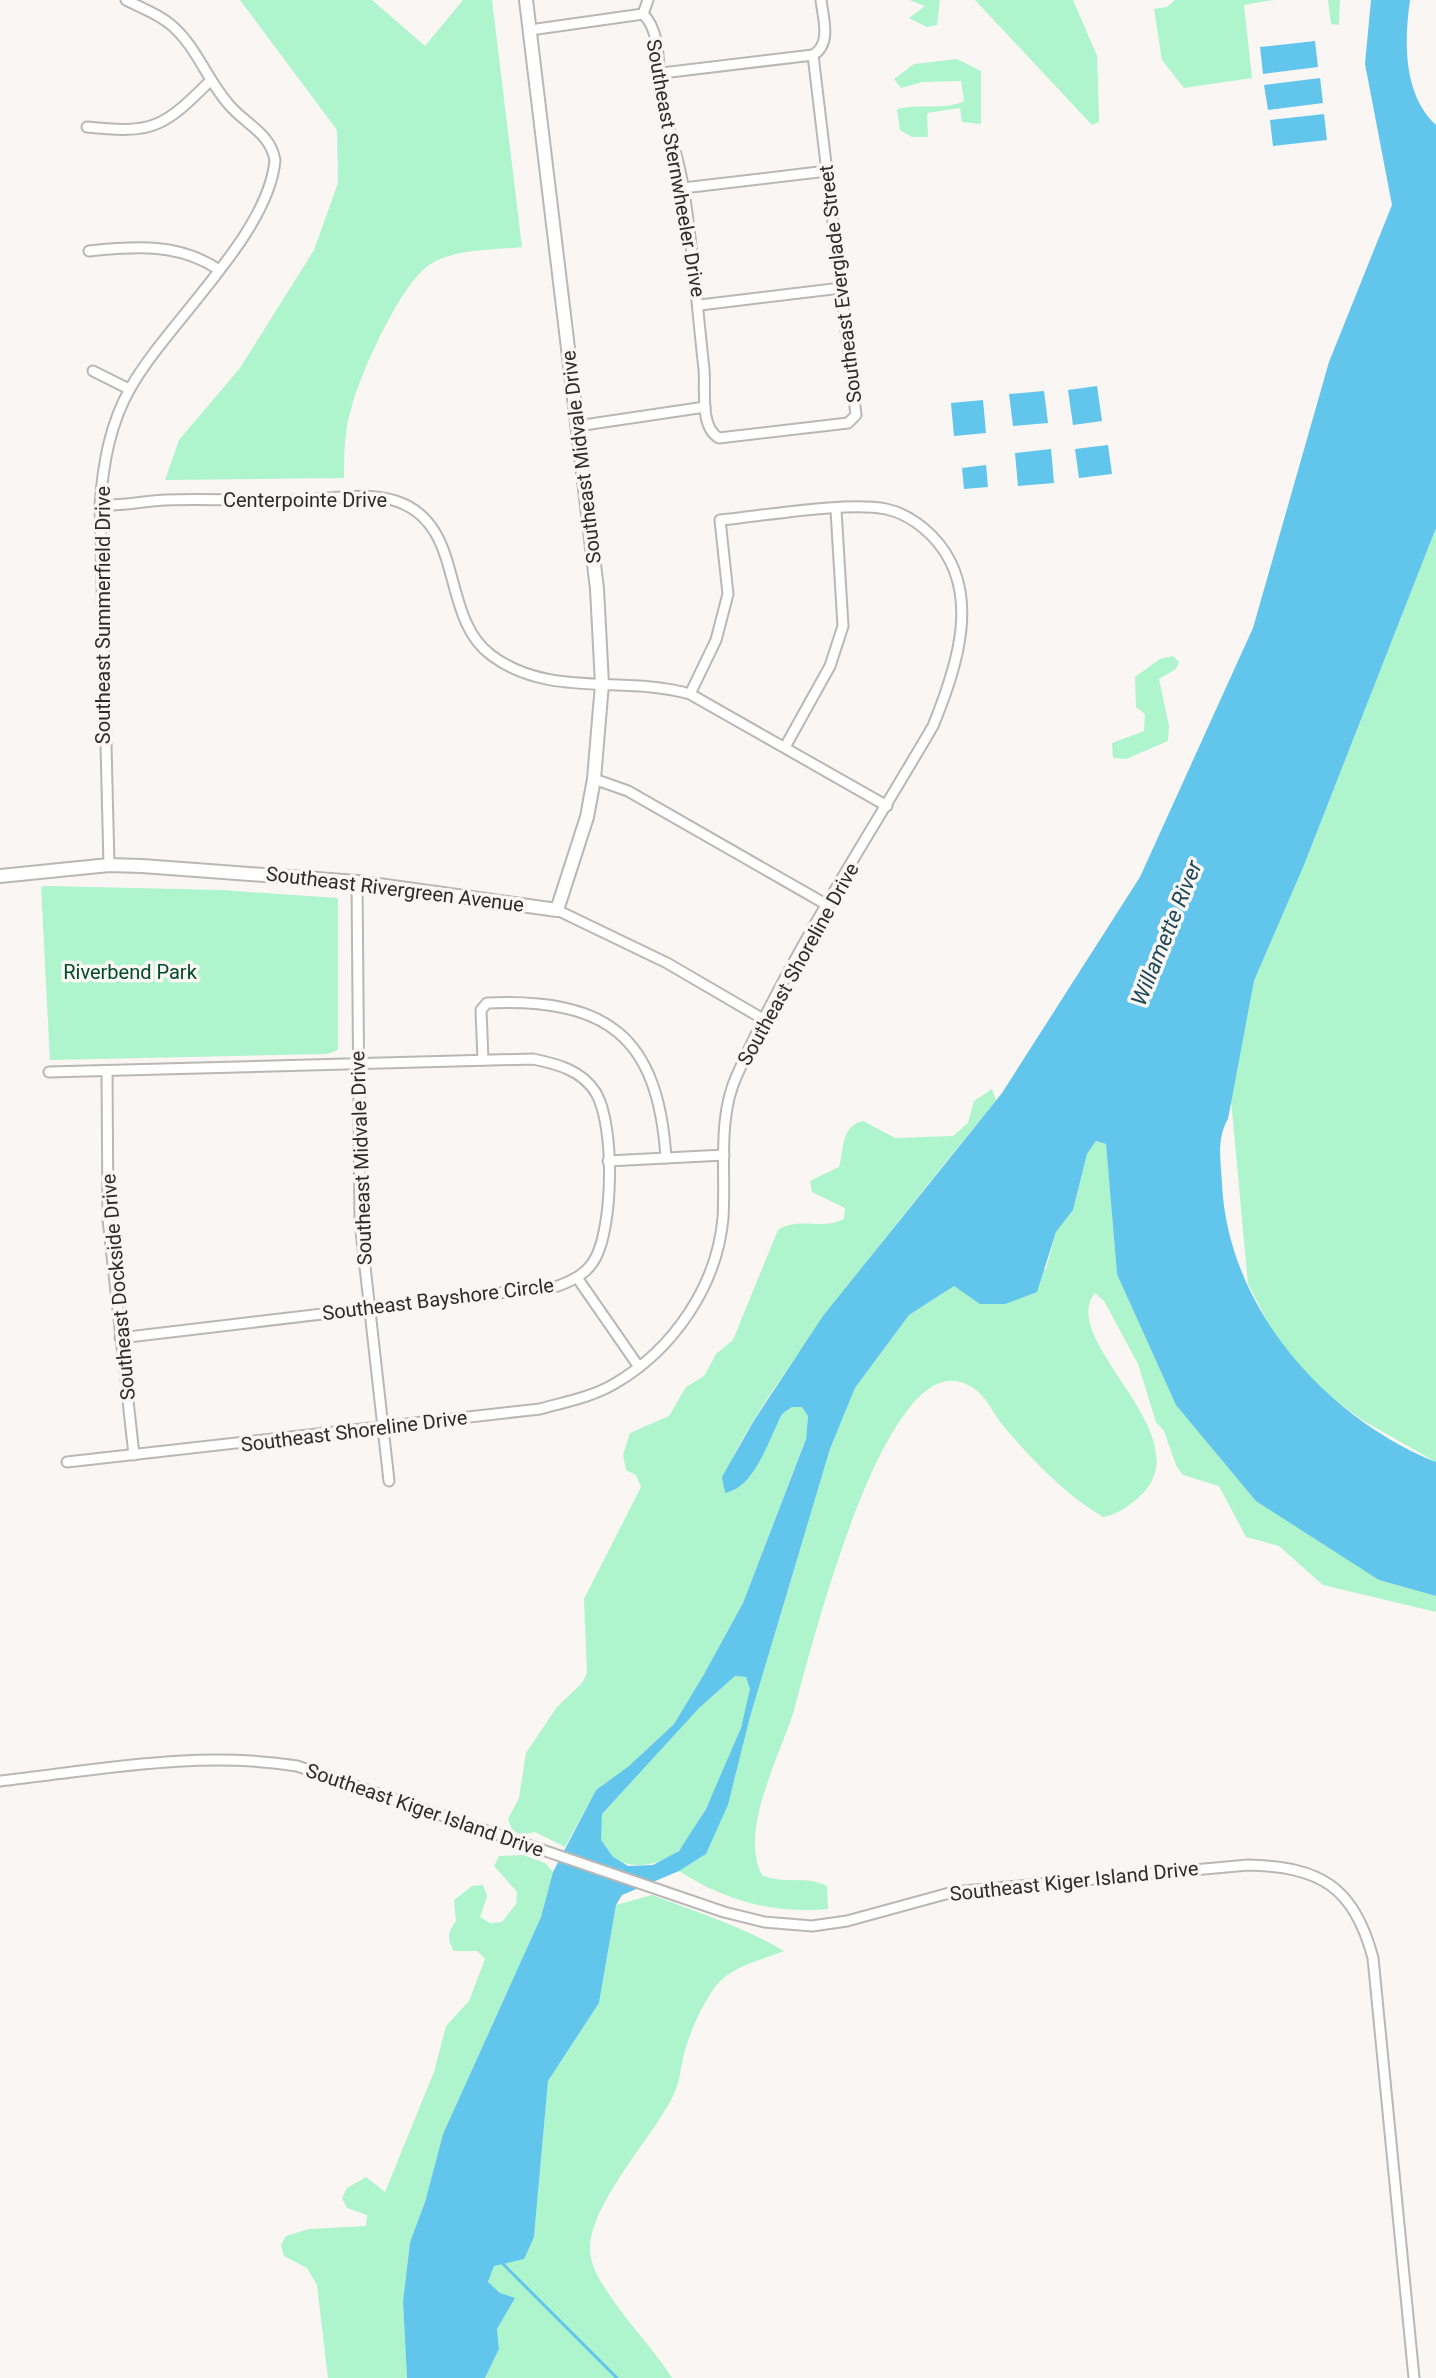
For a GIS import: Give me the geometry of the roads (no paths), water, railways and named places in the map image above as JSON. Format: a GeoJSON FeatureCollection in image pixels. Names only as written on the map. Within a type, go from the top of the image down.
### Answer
{"type":"FeatureCollection","features":[{"type":"Feature","properties":{"kind":"street","name":"Southeast Summerfield Drive"},"geometry":{"type":"LineString","coordinates":[[109,865],[100,505],[112,428],[129,389],[219,270],[253,217],[275,160],[264,136],[232,108],[210,81],[185,38],[155,14],[126,0]]}},
{"type":"Feature","properties":{"kind":"street","name":"Southeast Midvale Drive"},"geometry":{"type":"LineString","coordinates":[[526,0],[597,589],[602,684],[594,779],[583,830],[557,910]]}},
{"type":"Feature","properties":{"kind":"street"},"geometry":{"type":"LineString","coordinates":[[643,14],[648,0]]}},
{"type":"Feature","properties":{"kind":"street"},"geometry":{"type":"LineString","coordinates":[[662,73],[813,55],[823,46],[825,39],[821,0]]}},
{"type":"Feature","properties":{"kind":"street","name":"Southeast Sternwheeler Drive"},"geometry":{"type":"LineString","coordinates":[[530,30],[643,14],[651,26],[662,73],[661,97],[683,188],[693,280],[700,305],[705,407],[714,436]]}},
{"type":"Feature","properties":{"kind":"street","name":"Southeast Everglade Street"},"geometry":{"type":"LineString","coordinates":[[714,436],[853,420],[856,415],[813,55]]}},
{"type":"Feature","properties":{"kind":"street"},"geometry":{"type":"LineString","coordinates":[[87,127],[126,131],[162,123],[210,81]]}},
{"type":"Feature","properties":{"kind":"street"},"geometry":{"type":"LineString","coordinates":[[683,188],[827,171]]}},
{"type":"Feature","properties":{"kind":"street"},"geometry":{"type":"LineString","coordinates":[[89,251],[174,249],[197,255],[219,270]]}},
{"type":"Feature","properties":{"kind":"street"},"geometry":{"type":"LineString","coordinates":[[700,305],[841,288]]}},
{"type":"Feature","properties":{"kind":"street"},"geometry":{"type":"LineString","coordinates":[[93,371],[129,389]]}},
{"type":"Feature","properties":{"kind":"street"},"geometry":{"type":"LineString","coordinates":[[577,426],[705,407]]}},
{"type":"Feature","properties":{"kind":"street","name":"Centerpointe Drive"},"geometry":{"type":"LineString","coordinates":[[100,505],[166,500],[353,497],[395,500],[421,517],[440,541],[461,615],[477,642],[489,654],[537,678],[653,685],[690,694],[887,806]]}},
{"type":"Feature","properties":{"kind":"street","name":"Southeast Shoreline Drive"},"geometry":{"type":"LineString","coordinates":[[67,1462],[540,1409],[584,1397],[614,1384],[668,1342],[690,1313],[717,1257],[723,1218],[728,1098],[763,1019],[933,726],[948,688],[958,649],[961,593],[945,549],[910,516],[885,509],[720,520],[728,594],[716,640],[690,694]]}},
{"type":"Feature","properties":{"kind":"street"},"geometry":{"type":"LineString","coordinates":[[785,747],[830,666],[843,626],[836,510]]}},
{"type":"Feature","properties":{"kind":"street"},"geometry":{"type":"LineString","coordinates":[[594,779],[628,791],[829,906]]}},
{"type":"Feature","properties":{"kind":"street","name":"Southeast Rivergreen Avenue"},"geometry":{"type":"LineString","coordinates":[[0,876],[109,865],[357,882],[557,910],[667,963],[763,1019]]}},
{"type":"Feature","properties":{"kind":"street","name":"Southeast Midvale Drive"},"geometry":{"type":"LineString","coordinates":[[357,882],[357,1164],[369,1308],[389,1481]]}},
{"type":"Feature","properties":{"kind":"street"},"geometry":{"type":"LineString","coordinates":[[483,1060],[481,1010],[487,1003],[535,1001],[572,1006],[606,1022],[630,1042],[655,1087],[659,1097],[666,1158]]}},
{"type":"Feature","properties":{"kind":"street","name":"Southeast Bayshore Circle"},"geometry":{"type":"LineString","coordinates":[[49,1072],[533,1059],[562,1066],[578,1075],[595,1091],[603,1109],[608,1161],[606,1230],[596,1259],[578,1279],[558,1286],[120,1338]]}},
{"type":"Feature","properties":{"kind":"street","name":"Southeast Dockside Drive"},"geometry":{"type":"LineString","coordinates":[[107,1071],[108,1219],[134,1455]]}},
{"type":"Feature","properties":{"kind":"street"},"geometry":{"type":"LineString","coordinates":[[608,1161],[724,1155]]}},
{"type":"Feature","properties":{"kind":"street"},"geometry":{"type":"LineString","coordinates":[[578,1279],[639,1367]]}},
{"type":"Feature","properties":{"kind":"street","name":"Southeast Kiger Island Drive"},"geometry":{"type":"LineString","coordinates":[[0,1781],[165,1763],[270,1762],[334,1777],[724,1912],[764,1922],[812,1926],[847,1921],[953,1892],[1248,1865],[1290,1868],[1327,1882],[1346,1898],[1359,1917],[1373,1958],[1414,2378]]}},
{"type":"Feature","properties":{"kind":"water","name":"Willamette River"},"geometry":{"type":"Polygon","coordinates":[[[1371,0],[1410,0],[1408,67],[1417,99],[1436,125],[1436,528],[1304,865],[1254,981],[1228,1119],[1222,1134],[1220,1159],[1228,1230],[1242,1273],[1263,1315],[1290,1353],[1321,1387],[1357,1417],[1395,1442],[1436,1462],[1436,1596],[1379,1580],[1256,1501],[1176,1405],[1117,1274],[1106,1144],[1096,1141],[1087,1154],[1073,1210],[1056,1232],[1037,1292],[1005,1304],[980,1304],[954,1286],[909,1315],[855,1388],[830,1449],[750,1717],[728,1805],[706,1854],[679,1871],[622,1895],[616,1905],[599,2003],[548,2081],[534,2237],[524,2259],[494,2266],[488,2282],[500,2293],[515,2298],[497,2329],[499,2349],[485,2378],[407,2378],[403,2302],[410,2242],[425,2202],[443,2134],[541,1917],[553,1872],[596,1790],[629,1766],[674,1724],[743,1603],[806,1439],[808,1416],[802,1407],[792,1407],[782,1414],[760,1461],[745,1482],[725,1493],[722,1477],[753,1422],[823,1316],[1002,1093],[1140,877],[1253,628],[1329,362],[1392,205],[1365,64],[1371,0]],[[735,1676],[699,1708],[602,1814],[601,1840],[613,1857],[628,1866],[653,1865],[679,1851],[706,1809],[741,1728],[750,1689],[746,1677],[735,1676]]]}},
{"type":"Feature","properties":{"kind":"water"},"geometry":{"type":"Polygon","coordinates":[[[1315,41],[1318,67],[1263,74],[1260,47],[1315,41]]]}},
{"type":"Feature","properties":{"kind":"water"},"geometry":{"type":"Polygon","coordinates":[[[1320,78],[1323,103],[1268,110],[1264,85],[1320,78]]]}},
{"type":"Feature","properties":{"kind":"water"},"geometry":{"type":"Polygon","coordinates":[[[1324,114],[1327,140],[1273,146],[1270,120],[1324,114]]]}},
{"type":"Feature","properties":{"kind":"water"},"geometry":{"type":"Polygon","coordinates":[[[1097,386],[1102,421],[1073,425],[1068,390],[1097,386]]]}},
{"type":"Feature","properties":{"kind":"water"},"geometry":{"type":"Polygon","coordinates":[[[1044,391],[1048,423],[1013,426],[1009,394],[1044,391]]]}},
{"type":"Feature","properties":{"kind":"water"},"geometry":{"type":"Polygon","coordinates":[[[983,400],[986,433],[954,436],[951,403],[983,400]]]}},
{"type":"Feature","properties":{"kind":"water"},"geometry":{"type":"Polygon","coordinates":[[[1108,445],[1112,474],[1079,478],[1075,449],[1108,445]]]}},
{"type":"Feature","properties":{"kind":"water"},"geometry":{"type":"Polygon","coordinates":[[[1051,449],[1054,483],[1018,486],[1015,453],[1051,449]]]}},
{"type":"Feature","properties":{"kind":"water"},"geometry":{"type":"Polygon","coordinates":[[[986,465],[988,487],[964,489],[962,468],[986,465]]]}},
{"type":"Feature","properties":{"kind":"waterway"},"geometry":{"type":"LineString","coordinates":[[501,2262],[617,2378]]}},
{"type":"Feature","properties":{"kind":"park label","name":"Riverbend Park"},"geometry":{"type":"Point","coordinates":[130,972]}}]}
